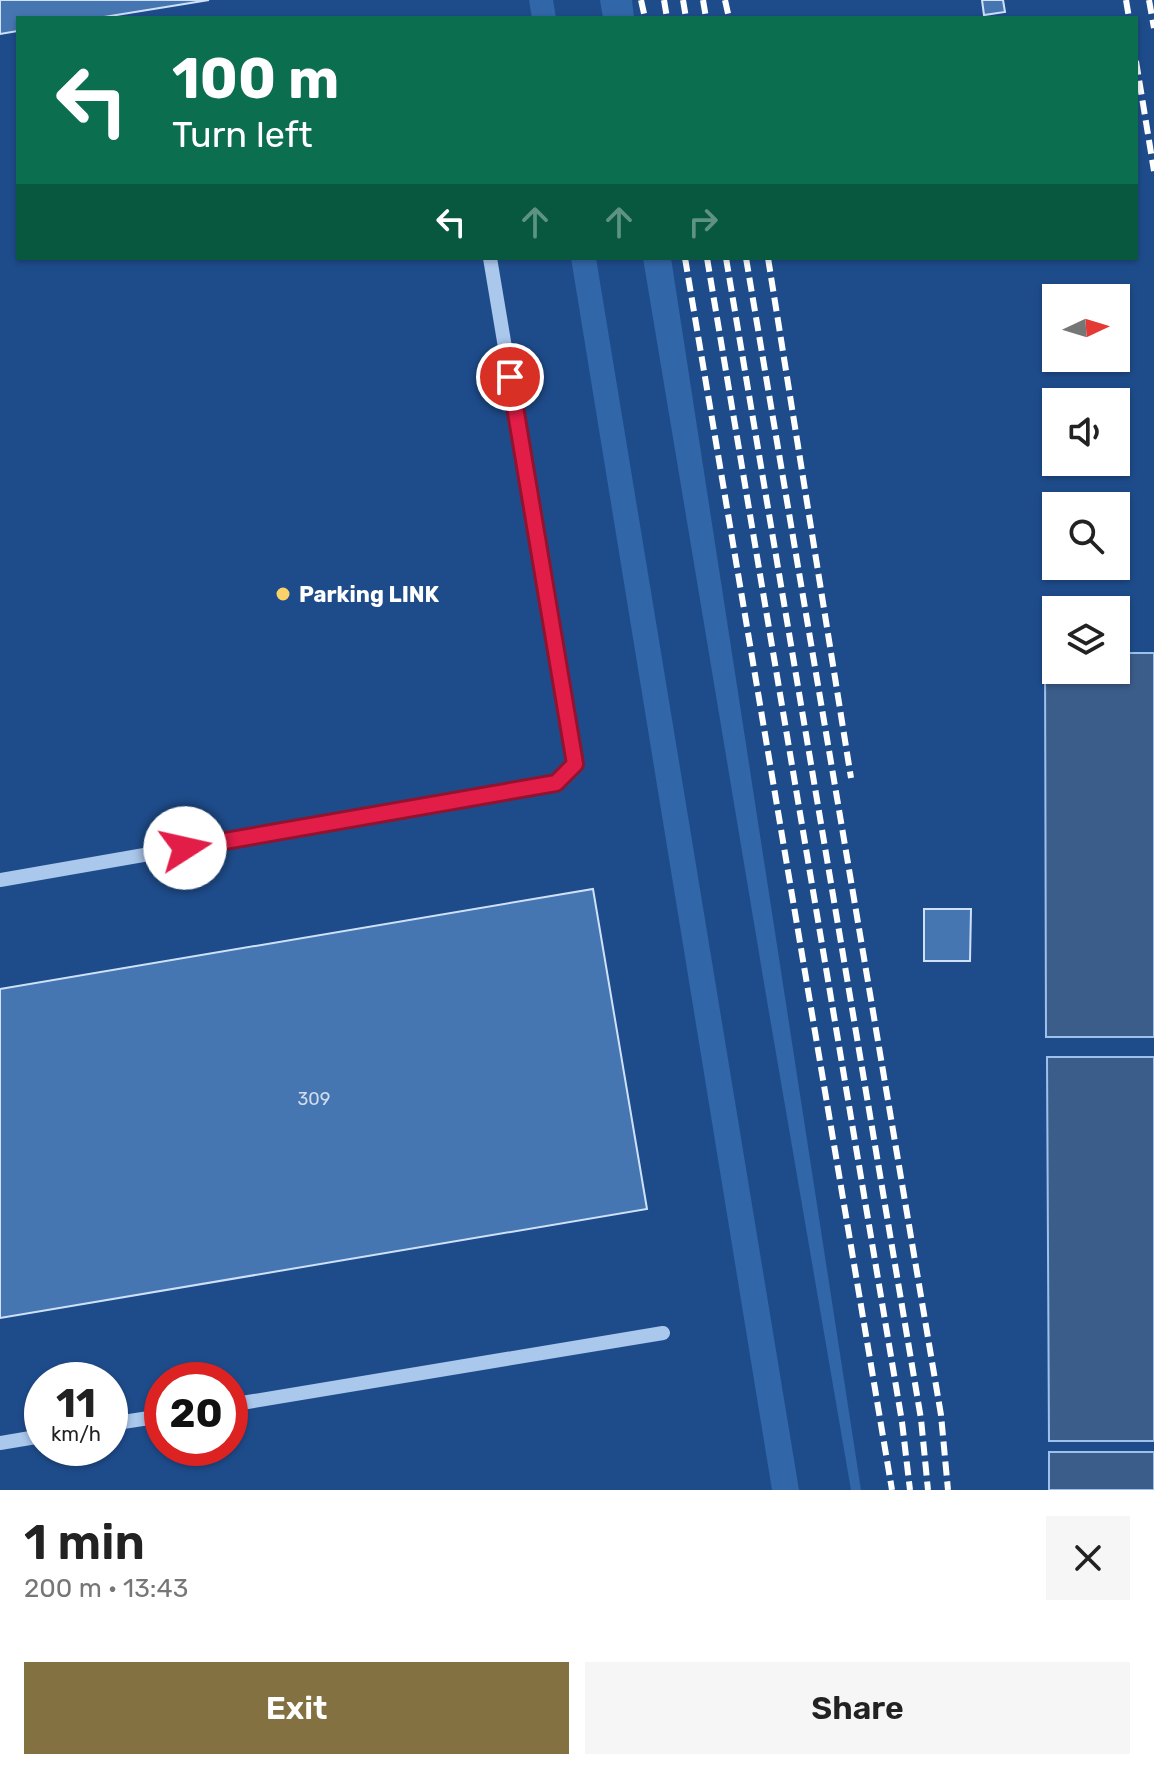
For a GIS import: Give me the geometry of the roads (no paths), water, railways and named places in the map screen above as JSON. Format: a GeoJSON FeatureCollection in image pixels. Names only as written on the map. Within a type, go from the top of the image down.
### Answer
{"type":"FeatureCollection","features":[{"type":"Feature","properties":{"kind":"lane"},"geometry":{"type":"LineString","coordinates":[[0,880],[556,783],[575,764],[490,260]]}},
{"type":"Feature","properties":{"kind":"lane"},"geometry":{"type":"LineString","coordinates":[[248,1402],[663,1333]]}},
{"type":"Feature","properties":{"kind":"lane"},"geometry":{"type":"LineString","coordinates":[[0,1443],[24,1439]]}},
{"type":"Feature","properties":{"kind":"railway"},"geometry":{"type":"LineString","coordinates":[[641,0],[645,16]]}},
{"type":"Feature","properties":{"kind":"railway"},"geometry":{"type":"LineString","coordinates":[[664,0],[667,16]]}},
{"type":"Feature","properties":{"kind":"railway"},"geometry":{"type":"LineString","coordinates":[[683,0],[686,16]]}},
{"type":"Feature","properties":{"kind":"railway"},"geometry":{"type":"LineString","coordinates":[[703,0],[706,16]]}},
{"type":"Feature","properties":{"kind":"railway"},"geometry":{"type":"LineString","coordinates":[[725,0],[729,16]]}},
{"type":"Feature","properties":{"kind":"railway"},"geometry":{"type":"LineString","coordinates":[[1126,0],[1129,16]]}},
{"type":"Feature","properties":{"kind":"railway"},"geometry":{"type":"LineString","coordinates":[[1149,0],[1154,28]]}},
{"type":"Feature","properties":{"kind":"railway"},"geometry":{"type":"LineString","coordinates":[[1138,73],[1154,171]]}},
{"type":"Feature","properties":{"kind":"railway"},"geometry":{"type":"LineString","coordinates":[[685,260],[892,1490]]}},
{"type":"Feature","properties":{"kind":"railway"},"geometry":{"type":"LineString","coordinates":[[707,260],[902,1422],[910,1490]]}},
{"type":"Feature","properties":{"kind":"railway"},"geometry":{"type":"LineString","coordinates":[[726,260],[921,1419],[928,1490]]}},
{"type":"Feature","properties":{"kind":"railway"},"geometry":{"type":"LineString","coordinates":[[746,260],[941,1415],[948,1490]]}},
{"type":"Feature","properties":{"kind":"railway"},"geometry":{"type":"LineString","coordinates":[[768,260],[851,778]]}},
{"type":"Feature","properties":{"kind":"place","name":"Parking LINK"},"geometry":{"type":"Point","coordinates":[283,594]}}]}
